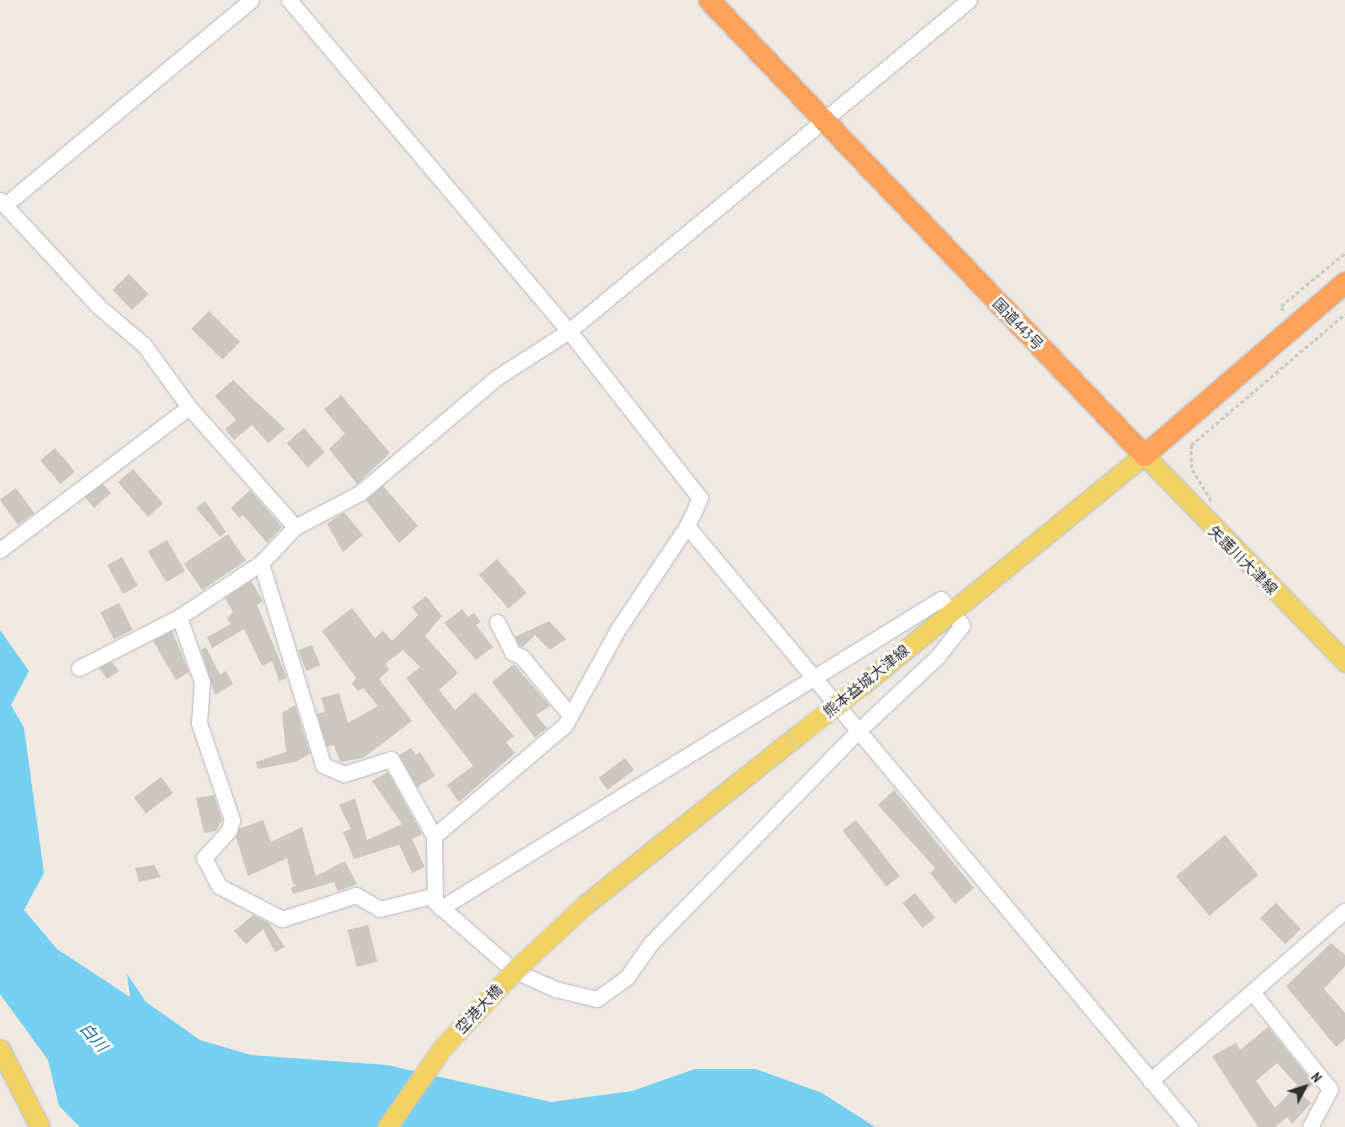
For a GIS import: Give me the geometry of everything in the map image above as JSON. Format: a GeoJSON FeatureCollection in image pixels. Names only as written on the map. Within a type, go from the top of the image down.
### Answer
{"type":"FeatureCollection","features":[{"type":"Feature","properties":{"kind":"highway","name":"国道443号"},"geometry":{"type":"LineString","coordinates":[[709,0],[1144,455]]}},
{"type":"Feature","properties":{"kind":"highway"},"geometry":{"type":"LineString","coordinates":[[1144,455],[1345,282]]}},
{"type":"Feature","properties":{"kind":"main road","name":"矢護川大津線"},"geometry":{"type":"LineString","coordinates":[[1144,455],[1199,516],[1345,662]]}},
{"type":"Feature","properties":{"kind":"main road","name":"熊本益城大津線"},"geometry":{"type":"LineString","coordinates":[[586,904],[862,685],[1144,455]]}},
{"type":"Feature","properties":{"kind":"main road","name":"空港大橋"},"geometry":{"type":"LineString","coordinates":[[387,1127],[443,1048],[519,966],[586,904]]}},
{"type":"Feature","properties":{"kind":"main road"},"geometry":{"type":"LineString","coordinates":[[0,1049],[40,1127]]}},
{"type":"Feature","properties":{"kind":"street"},"geometry":{"type":"LineString","coordinates":[[251,0],[2,202],[98,306],[144,345],[189,407],[295,527]]}},
{"type":"Feature","properties":{"kind":"street"},"geometry":{"type":"LineString","coordinates":[[289,0],[569,331],[700,498],[687,526],[618,629],[570,715],[537,752],[434,836]]}},
{"type":"Feature","properties":{"kind":"street"},"geometry":{"type":"LineString","coordinates":[[79,668],[179,617],[261,563],[295,527],[360,492],[496,378],[569,331],[825,122],[969,0]]}},
{"type":"Feature","properties":{"kind":"street"},"geometry":{"type":"LineString","coordinates":[[0,550],[189,407]]}},
{"type":"Feature","properties":{"kind":"street"},"geometry":{"type":"LineString","coordinates":[[687,526],[1190,1127]]}},
{"type":"Feature","properties":{"kind":"street"},"geometry":{"type":"LineString","coordinates":[[179,617],[202,682],[199,722],[232,820],[229,830],[204,858],[219,886],[282,919],[356,895],[380,909],[437,902],[816,679],[941,599],[952,610],[962,625],[938,656],[859,730],[651,943],[627,977],[597,999],[555,989],[513,970],[437,902],[434,836],[391,759],[344,774],[323,765],[261,563]]}},
{"type":"Feature","properties":{"kind":"street"},"geometry":{"type":"LineString","coordinates":[[497,622],[512,652],[522,657],[570,715]]}},
{"type":"Feature","properties":{"kind":"street"},"geometry":{"type":"LineString","coordinates":[[1150,1081],[1253,993],[1345,910]]}},
{"type":"Feature","properties":{"kind":"street"},"geometry":{"type":"LineString","coordinates":[[1253,993],[1330,1089],[1310,1127]]}},
{"type":"Feature","properties":{"kind":"path"},"geometry":{"type":"LineString","coordinates":[[1289,329],[1281,306],[1345,253]]}},
{"type":"Feature","properties":{"kind":"path"},"geometry":{"type":"LineString","coordinates":[[1199,516],[1212,499],[1191,468],[1190,445],[1345,314]]}},
{"type":"Feature","properties":{"kind":"water","name":"白川"},"geometry":{"type":"Polygon","coordinates":[[[0,630],[29,671],[11,705],[24,728],[44,873],[24,910],[57,949],[130,997],[127,974],[146,1002],[200,1040],[251,1055],[387,1065],[551,1102],[632,1091],[695,1069],[756,1069],[822,1093],[875,1127],[80,1127],[59,1106],[48,1060],[0,994],[0,630]]]}},
{"type":"Feature","properties":{"kind":"building"},"geometry":{"type":"Polygon","coordinates":[[[129,274],[148,294],[132,310],[112,290],[129,274]]]}},
{"type":"Feature","properties":{"kind":"building"},"geometry":{"type":"Polygon","coordinates":[[[209,311],[240,342],[222,360],[191,329],[209,311]]]}},
{"type":"Feature","properties":{"kind":"building"},"geometry":{"type":"Polygon","coordinates":[[[233,380],[285,429],[268,443],[252,425],[234,440],[225,429],[236,420],[215,396],[233,380]]]}},
{"type":"Feature","properties":{"kind":"building"},"geometry":{"type":"Polygon","coordinates":[[[341,395],[390,453],[357,484],[329,449],[345,434],[324,409],[341,395]]]}},
{"type":"Feature","properties":{"kind":"building"},"geometry":{"type":"Polygon","coordinates":[[[304,428],[325,452],[308,467],[287,443],[304,428]]]}},
{"type":"Feature","properties":{"kind":"building"},"geometry":{"type":"Polygon","coordinates":[[[55,448],[75,472],[60,484],[40,460],[55,448]]]}},
{"type":"Feature","properties":{"kind":"building"},"geometry":{"type":"Polygon","coordinates":[[[133,469],[163,504],[148,517],[118,482],[133,469]]]}},
{"type":"Feature","properties":{"kind":"building"},"geometry":{"type":"Polygon","coordinates":[[[103,484],[111,493],[94,508],[85,497],[103,484]]]}},
{"type":"Feature","properties":{"kind":"building"},"geometry":{"type":"Polygon","coordinates":[[[383,486],[418,526],[399,543],[366,500],[383,486]]]}},
{"type":"Feature","properties":{"kind":"building"},"geometry":{"type":"Polygon","coordinates":[[[16,488],[34,513],[18,525],[0,500],[16,488]]]}},
{"type":"Feature","properties":{"kind":"building"},"geometry":{"type":"Polygon","coordinates":[[[250,490],[282,527],[267,543],[243,515],[239,518],[231,508],[250,490]]]}},
{"type":"Feature","properties":{"kind":"building"},"geometry":{"type":"Polygon","coordinates":[[[205,501],[226,532],[220,537],[196,508],[205,501]]]}},
{"type":"Feature","properties":{"kind":"building"},"geometry":{"type":"Polygon","coordinates":[[[344,512],[363,535],[343,552],[327,524],[344,512]]]}},
{"type":"Feature","properties":{"kind":"building"},"geometry":{"type":"Polygon","coordinates":[[[228,534],[246,561],[202,590],[184,564],[228,534]]]}},
{"type":"Feature","properties":{"kind":"building"},"geometry":{"type":"Polygon","coordinates":[[[167,540],[185,571],[166,582],[148,551],[167,540]]]}},
{"type":"Feature","properties":{"kind":"building"},"geometry":{"type":"Polygon","coordinates":[[[122,557],[138,586],[123,594],[107,565],[122,557]]]}},
{"type":"Feature","properties":{"kind":"building"},"geometry":{"type":"Polygon","coordinates":[[[497,559],[527,593],[508,609],[479,575],[497,559]]]}},
{"type":"Feature","properties":{"kind":"building"},"geometry":{"type":"Polygon","coordinates":[[[251,581],[263,601],[257,605],[287,678],[279,681],[272,661],[262,666],[244,629],[212,648],[207,637],[231,624],[227,618],[233,612],[225,598],[251,581]]]}},
{"type":"Feature","properties":{"kind":"building"},"geometry":{"type":"Polygon","coordinates":[[[426,596],[442,616],[425,636],[458,673],[439,690],[455,710],[475,692],[514,736],[506,742],[515,753],[459,802],[447,785],[473,766],[406,678],[420,667],[403,650],[385,664],[389,670],[379,679],[412,721],[363,758],[340,762],[334,745],[327,747],[317,714],[325,712],[321,698],[339,693],[348,723],[378,706],[363,688],[358,691],[352,684],[356,678],[322,631],[352,608],[375,638],[383,631],[392,641],[418,615],[412,607],[426,596]]]}},
{"type":"Feature","properties":{"kind":"building"},"geometry":{"type":"Polygon","coordinates":[[[119,603],[133,630],[114,639],[100,613],[119,603]]]}},
{"type":"Feature","properties":{"kind":"building"},"geometry":{"type":"Polygon","coordinates":[[[462,609],[468,617],[474,613],[481,622],[476,625],[493,647],[476,660],[444,623],[462,609]]]}},
{"type":"Feature","properties":{"kind":"building"},"geometry":{"type":"Polygon","coordinates":[[[549,621],[566,639],[550,650],[535,635],[523,647],[519,645],[515,637],[549,621]]]}},
{"type":"Feature","properties":{"kind":"building"},"geometry":{"type":"Polygon","coordinates":[[[172,631],[189,672],[176,680],[153,641],[172,631]]]}},
{"type":"Feature","properties":{"kind":"building"},"geometry":{"type":"Polygon","coordinates":[[[312,645],[320,665],[306,671],[298,651],[312,645]]]}},
{"type":"Feature","properties":{"kind":"building"},"geometry":{"type":"Polygon","coordinates":[[[206,647],[220,675],[226,671],[233,684],[215,695],[201,650],[206,647]]]}},
{"type":"Feature","properties":{"kind":"building"},"geometry":{"type":"Polygon","coordinates":[[[112,662],[119,671],[107,679],[99,668],[112,662]]]}},
{"type":"Feature","properties":{"kind":"building"},"geometry":{"type":"Polygon","coordinates":[[[514,664],[550,706],[536,715],[547,728],[535,738],[492,682],[514,664]]]}},
{"type":"Feature","properties":{"kind":"building"},"geometry":{"type":"Polygon","coordinates":[[[295,705],[310,754],[295,762],[258,769],[256,762],[286,752],[282,713],[295,705]]]}},
{"type":"Feature","properties":{"kind":"building"},"geometry":{"type":"Polygon","coordinates":[[[411,748],[416,755],[420,752],[435,776],[417,787],[399,755],[411,748]]]}},
{"type":"Feature","properties":{"kind":"building"},"geometry":{"type":"Polygon","coordinates":[[[625,758],[634,770],[608,790],[599,778],[625,758]]]}},
{"type":"Feature","properties":{"kind":"building"},"geometry":{"type":"Polygon","coordinates":[[[388,772],[422,834],[412,839],[425,867],[412,873],[399,845],[354,859],[343,832],[351,829],[339,805],[355,798],[367,840],[402,824],[372,781],[388,772]]]}},
{"type":"Feature","properties":{"kind":"building"},"geometry":{"type":"Polygon","coordinates":[[[161,777],[173,793],[146,813],[134,797],[161,777]]]}},
{"type":"Feature","properties":{"kind":"building"},"geometry":{"type":"Polygon","coordinates":[[[894,790],[974,888],[955,904],[930,873],[935,868],[878,805],[894,790]]]}},
{"type":"Feature","properties":{"kind":"building"},"geometry":{"type":"Polygon","coordinates":[[[214,795],[222,820],[216,831],[204,833],[196,798],[214,795]]]}},
{"type":"Feature","properties":{"kind":"building"},"geometry":{"type":"Polygon","coordinates":[[[263,820],[271,842],[302,827],[316,876],[345,861],[357,884],[338,891],[334,882],[293,894],[291,888],[297,885],[293,884],[287,858],[248,876],[236,837],[239,829],[263,820]]]}},
{"type":"Feature","properties":{"kind":"building"},"geometry":{"type":"Polygon","coordinates":[[[856,820],[900,876],[886,886],[843,830],[856,820]]]}},
{"type":"Feature","properties":{"kind":"building"},"geometry":{"type":"Polygon","coordinates":[[[1225,835],[1258,875],[1209,916],[1176,876],[1225,835]]]}},
{"type":"Feature","properties":{"kind":"building"},"geometry":{"type":"Polygon","coordinates":[[[154,865],[161,877],[139,882],[135,868],[154,865]]]}},
{"type":"Feature","properties":{"kind":"building"},"geometry":{"type":"Polygon","coordinates":[[[915,893],[935,918],[923,928],[903,903],[915,893]]]}},
{"type":"Feature","properties":{"kind":"building"},"geometry":{"type":"Polygon","coordinates":[[[1276,903],[1301,929],[1285,944],[1260,918],[1276,903]]]}},
{"type":"Feature","properties":{"kind":"building"},"geometry":{"type":"Polygon","coordinates":[[[253,915],[269,923],[285,947],[275,952],[263,929],[246,944],[234,931],[253,915]]]}},
{"type":"Feature","properties":{"kind":"building"},"geometry":{"type":"Polygon","coordinates":[[[368,925],[377,962],[357,967],[348,930],[368,925]]]}},
{"type":"Feature","properties":{"kind":"building"},"geometry":{"type":"Polygon","coordinates":[[[1331,943],[1345,955],[1345,966],[1324,989],[1345,1013],[1345,1039],[1336,1047],[1286,986],[1331,943]]]}},
{"type":"Feature","properties":{"kind":"building"},"geometry":{"type":"Polygon","coordinates":[[[1268,1027],[1314,1084],[1302,1094],[1311,1103],[1292,1124],[1287,1117],[1275,1127],[1258,1127],[1212,1056],[1236,1043],[1240,1050],[1268,1027]],[[1277,1063],[1256,1081],[1275,1108],[1297,1085],[1277,1063]]]}}]}
